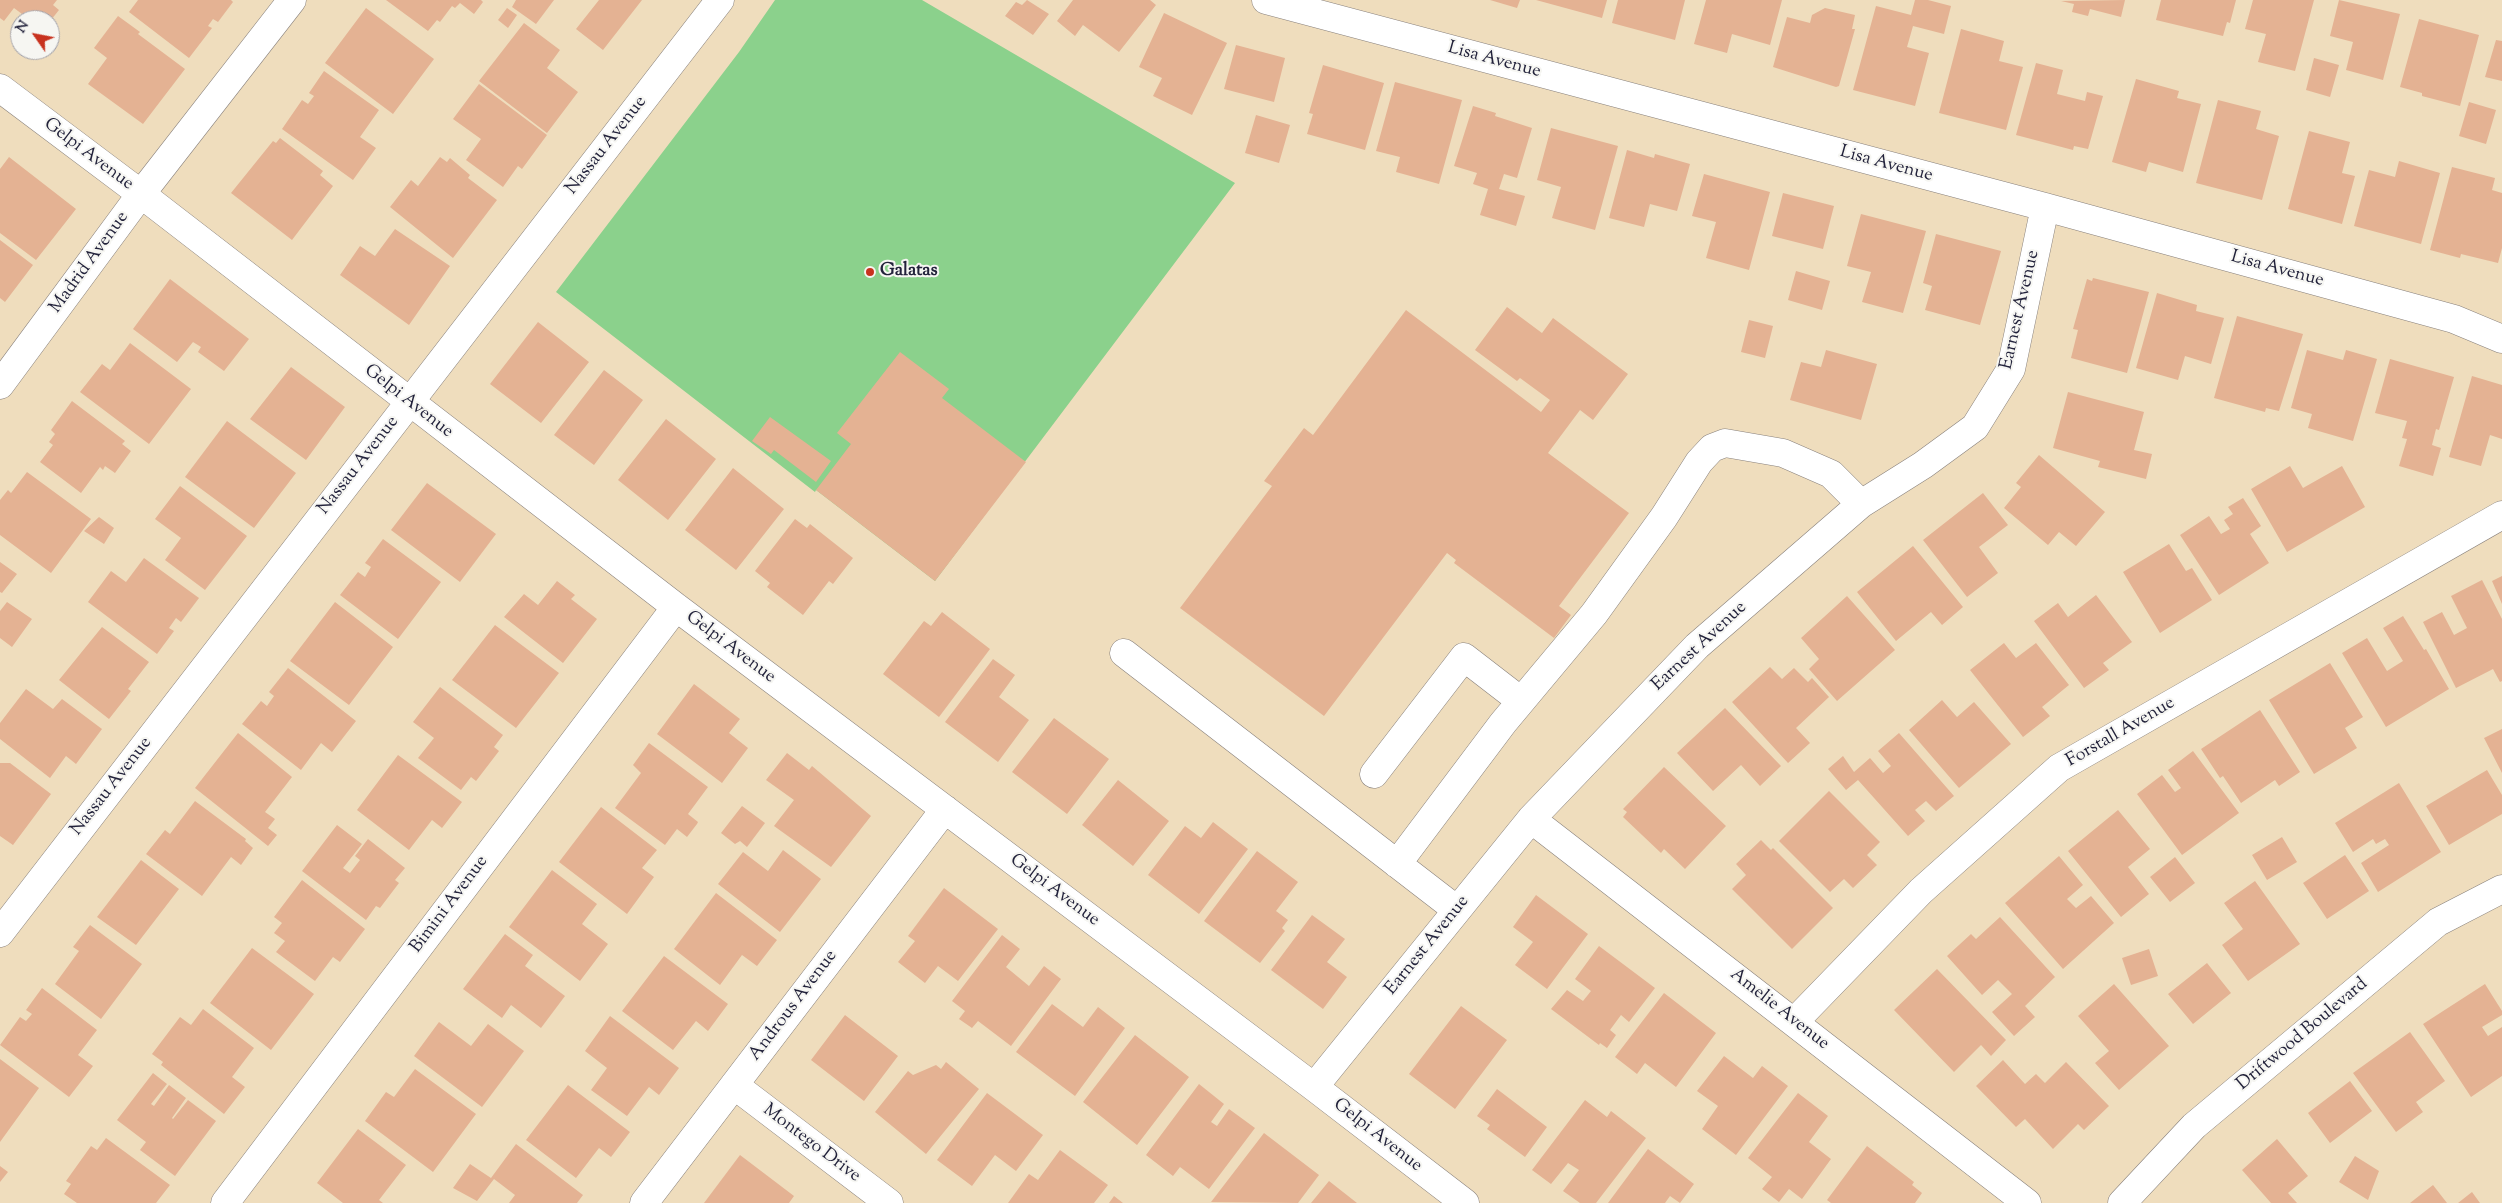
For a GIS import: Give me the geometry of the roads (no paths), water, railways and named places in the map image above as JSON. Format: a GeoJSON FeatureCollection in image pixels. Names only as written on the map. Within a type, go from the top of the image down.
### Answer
{"type":"FeatureCollection","features":[{"type":"Feature","properties":{"kind":"street","name":"Madrid Avenue"},"geometry":{"type":"LineString","coordinates":[[0,385],[140,194],[292,0]]}},
{"type":"Feature","properties":{"kind":"street","name":"Nassau Avenue"},"geometry":{"type":"LineString","coordinates":[[0,933],[720,0]]}},
{"type":"Feature","properties":{"kind":"street","name":"Lisa Avenue"},"geometry":{"type":"LineString","coordinates":[[1266,0],[2045,207],[2454,319],[2502,339]]}},
{"type":"Feature","properties":{"kind":"street","name":"Gelpi Avenue"},"geometry":{"type":"LineString","coordinates":[[0,88],[676,607],[1314,1087],[1465,1203]]}},
{"type":"Feature","properties":{"kind":"street","name":"Earnest Avenue"},"geometry":{"type":"LineString","coordinates":[[1314,1087],[1531,819],[1698,646],[1861,504],[1923,464],[1975,426],[2010,369],[2045,207]]}},
{"type":"Feature","properties":{"kind":"street"},"geometry":{"type":"LineString","coordinates":[[1397,864],[1521,701],[1594,614],[1664,517],[1699,462],[1712,448],[1725,443],[1783,454],[1831,474],[1861,504]]}},
{"type":"Feature","properties":{"kind":"street","name":"Forstall Avenue"},"geometry":{"type":"LineString","coordinates":[[1795,1021],[1921,891],[2059,768],[2502,516]]}},
{"type":"Feature","properties":{"kind":"street","name":"Bimini Avenue"},"geometry":{"type":"LineString","coordinates":[[225,1203],[676,607]]}},
{"type":"Feature","properties":{"kind":"street"},"geometry":{"type":"LineString","coordinates":[[1124,653],[1457,910]]}},
{"type":"Feature","properties":{"kind":"street"},"geometry":{"type":"LineString","coordinates":[[1374,774],[1464,657],[1521,701]]}},
{"type":"Feature","properties":{"kind":"street","name":"Androus Avenue"},"geometry":{"type":"LineString","coordinates":[[644,1203],[945,809]]}},
{"type":"Feature","properties":{"kind":"street","name":"Amelie Avenue"},"geometry":{"type":"LineString","coordinates":[[1531,819],[1795,1021],[2027,1203]]}},
{"type":"Feature","properties":{"kind":"street","name":"Driftwood Boulevard"},"geometry":{"type":"LineString","coordinates":[[2122,1203],[2194,1126],[2438,922],[2502,889]]}},
{"type":"Feature","properties":{"kind":"street","name":"Montego Drive"},"geometry":{"type":"LineString","coordinates":[[734,1085],[888,1203]]}},
{"type":"Feature","properties":{"kind":"place","name":"Galatas"},"geometry":{"type":"Point","coordinates":[870,272]}}]}
